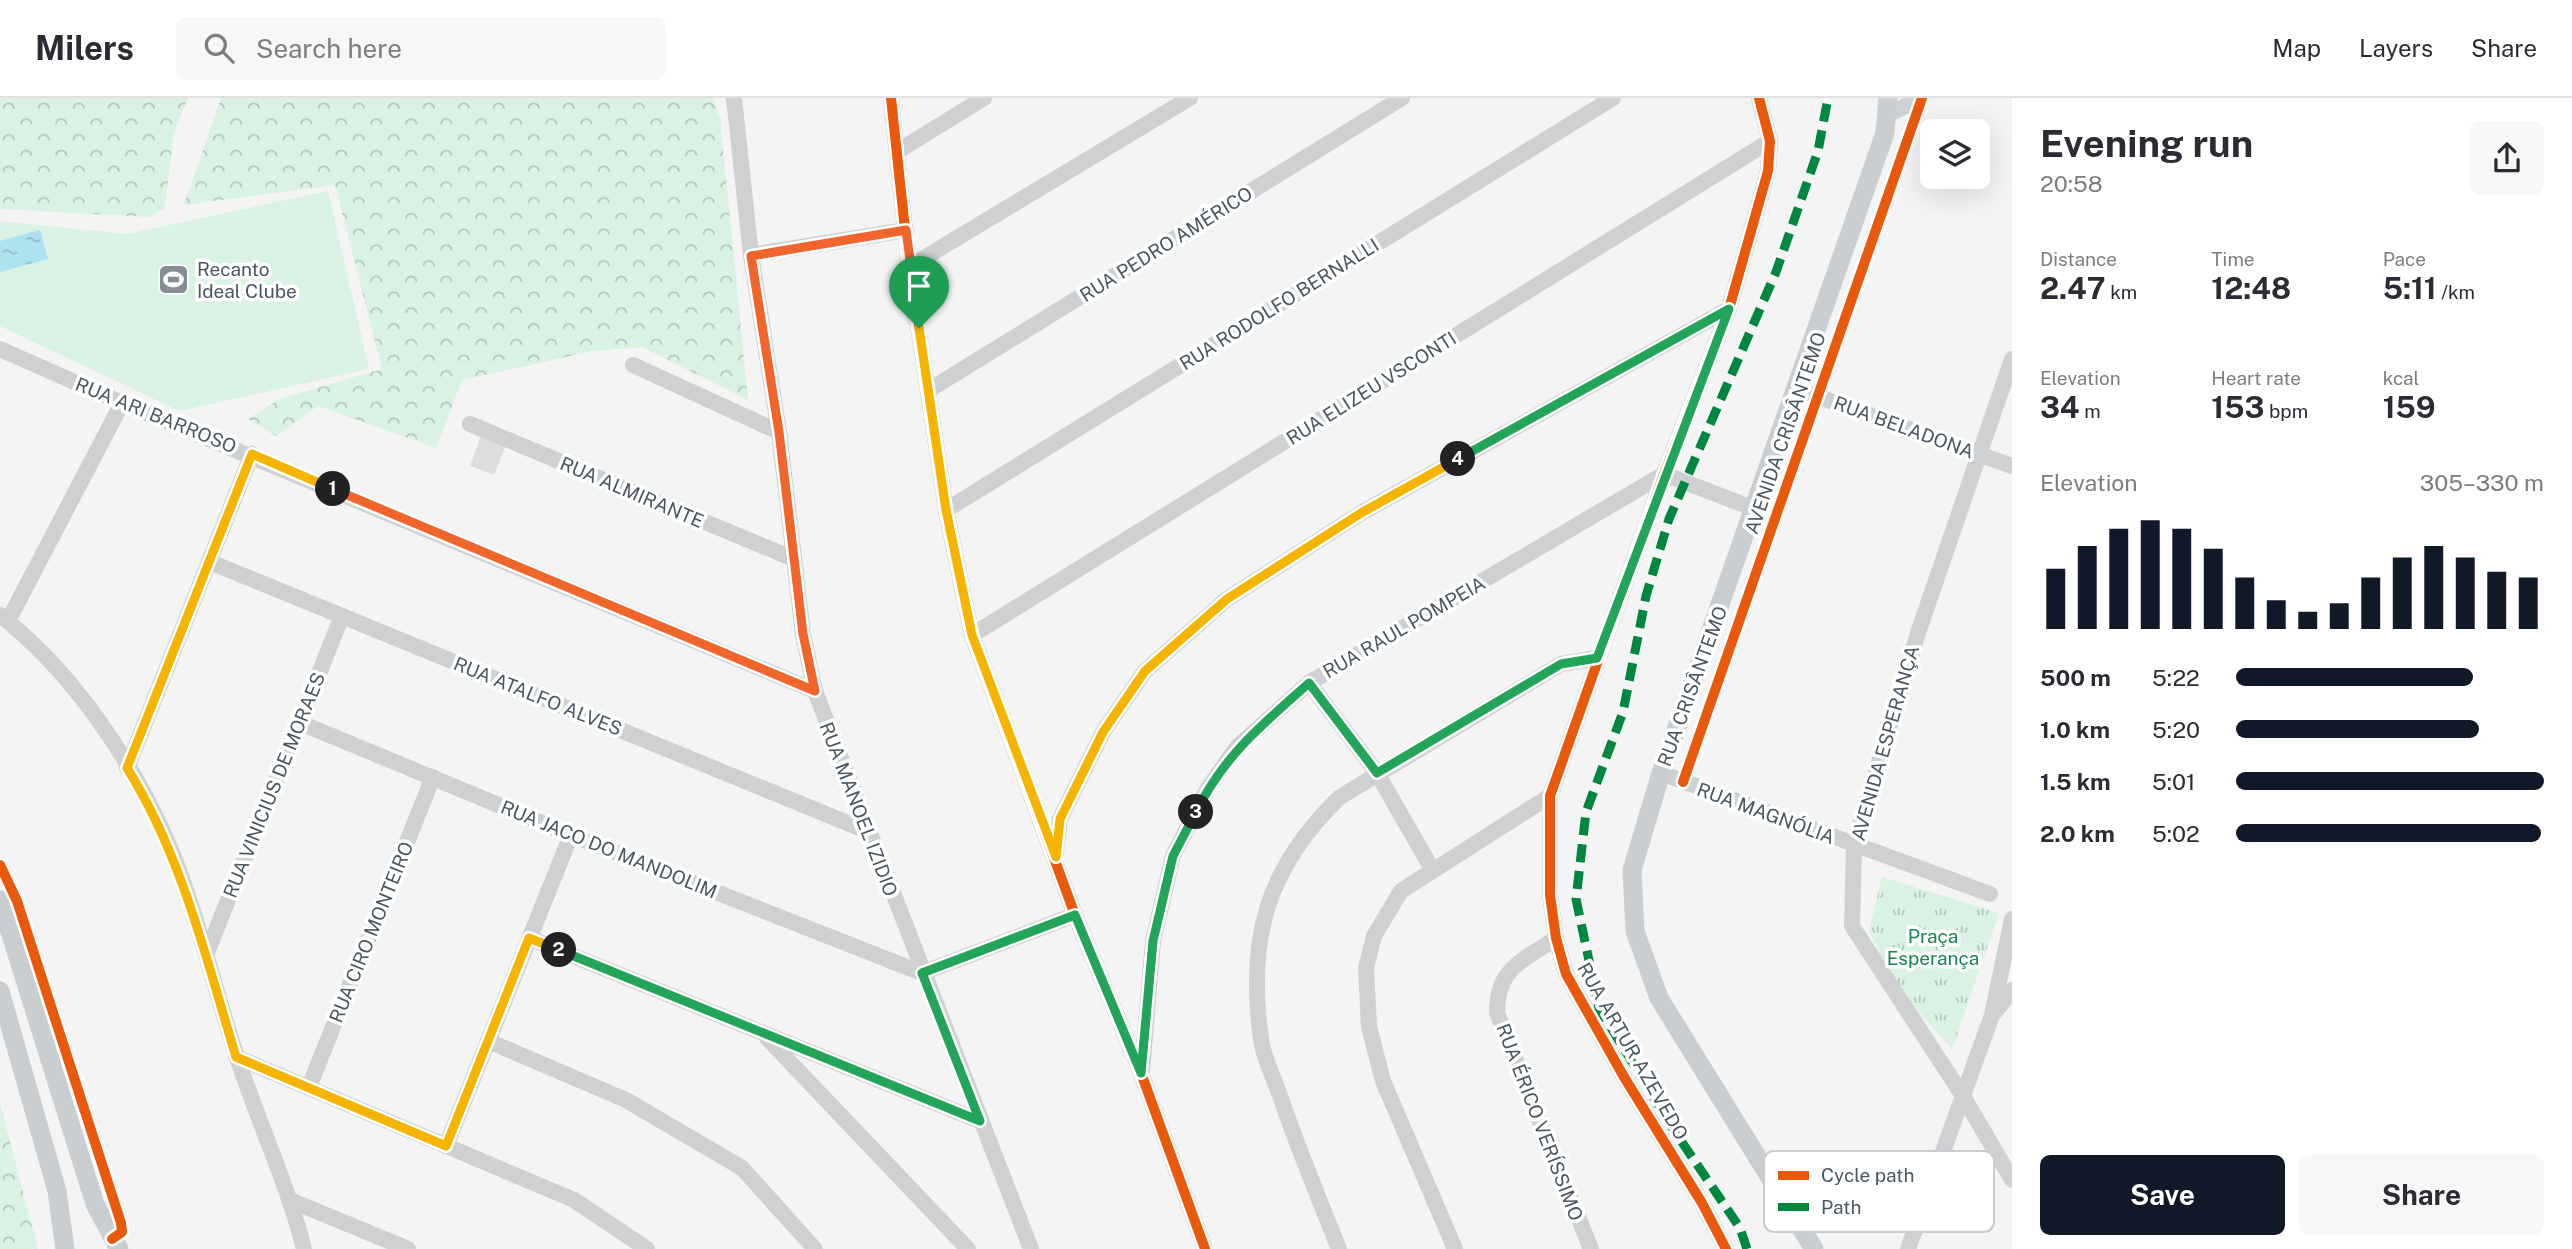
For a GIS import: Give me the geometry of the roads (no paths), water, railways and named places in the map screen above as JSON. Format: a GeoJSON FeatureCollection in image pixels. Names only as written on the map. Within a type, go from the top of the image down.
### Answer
{"type":"FeatureCollection","features":[{"type":"Feature","properties":{"kind":"main road","name":"RUA CRISÂNTEMO"},"geometry":{"type":"LineString","coordinates":[[1764,1168],[1659,998],[1635,931],[1632,870],[1661,773],[1750,507],[1797,389],[1885,133],[1888,106]]}},
{"type":"Feature","properties":{"kind":"main road"},"geometry":{"type":"LineString","coordinates":[[0,900],[95,1204],[119,1249]]}},
{"type":"Feature","properties":{"kind":"main road"},"geometry":{"type":"LineString","coordinates":[[0,991],[57,1191],[65,1249]]}},
{"type":"Feature","properties":{"kind":"main road","name":"RUA CRISÂNTEMO"},"geometry":{"type":"LineString","coordinates":[[1804,1232],[1814,1249]]}},
{"type":"Feature","properties":{"kind":"street","name":"RUA MANOEL IZIDIO"},"geometry":{"type":"LineString","coordinates":[[734,98],[751,256],[779,432],[803,634],[815,691],[1031,1249]]}},
{"type":"Feature","properties":{"kind":"street"},"geometry":{"type":"LineString","coordinates":[[891,98],[909,267],[946,510],[972,635],[1056,857],[1075,915],[1141,1073],[1205,1249]]}},
{"type":"Feature","properties":{"kind":"street"},"geometry":{"type":"LineString","coordinates":[[898,151],[984,98]]}},
{"type":"Feature","properties":{"kind":"street"},"geometry":{"type":"LineString","coordinates":[[909,267],[1190,98]]}},
{"type":"Feature","properties":{"kind":"street","name":"RUA PEDRO AMÉRICO"},"geometry":{"type":"LineString","coordinates":[[929,390],[1402,98]]}},
{"type":"Feature","properties":{"kind":"street","name":"RUA RODOLFO BERNALLI"},"geometry":{"type":"LineString","coordinates":[[946,510],[1613,98]]}},
{"type":"Feature","properties":{"kind":"street","name":"RUA ARTUR AZEVEDO"},"geometry":{"type":"LineString","coordinates":[[1726,1249],[1708,1213],[1624,1077],[1566,974],[1556,938],[1550,895],[1550,796],[1597,658],[1670,477],[1729,309],[1763,193],[1770,141],[1759,98]]}},
{"type":"Feature","properties":{"kind":"street"},"geometry":{"type":"LineString","coordinates":[[1888,106],[1922,98]]}},
{"type":"Feature","properties":{"kind":"street","name":"RUA ELIZEU VSCONTI"},"geometry":{"type":"LineString","coordinates":[[972,635],[1770,141]]}},
{"type":"Feature","properties":{"kind":"street"},"geometry":{"type":"LineString","coordinates":[[751,256],[906,230]]}},
{"type":"Feature","properties":{"kind":"street"},"geometry":{"type":"LineString","coordinates":[[1056,857],[1060,819],[1103,732],[1145,671],[1227,599],[1361,513],[1729,309]]}},
{"type":"Feature","properties":{"kind":"street","name":"RUA ARI BARROSO"},"geometry":{"type":"LineString","coordinates":[[0,349],[122,403],[252,454],[815,691]]}},
{"type":"Feature","properties":{"kind":"street","name":"AVENIDA ESPERANÇA"},"geometry":{"type":"LineString","coordinates":[[2009,1172],[1963,1096],[1852,926],[1854,845],[1918,633],[2012,359]]}},
{"type":"Feature","properties":{"kind":"street"},"geometry":{"type":"LineString","coordinates":[[633,365],[779,432]]}},
{"type":"Feature","properties":{"kind":"street","name":"RUA BELADONA"},"geometry":{"type":"LineString","coordinates":[[1797,389],[2012,466]]}},
{"type":"Feature","properties":{"kind":"street"},"geometry":{"type":"LineString","coordinates":[[122,403],[4,618],[30,639],[86,703],[153,810],[185,887],[236,1057],[292,1201],[304,1249]]}},
{"type":"Feature","properties":{"kind":"street","name":"RUA ALMIRANTE"},"geometry":{"type":"LineString","coordinates":[[470,424],[794,559]]}},
{"type":"Feature","properties":{"kind":"street"},"geometry":{"type":"LineString","coordinates":[[127,768],[252,454]]}},
{"type":"Feature","properties":{"kind":"street"},"geometry":{"type":"LineString","coordinates":[[1670,477],[1750,507]]}},
{"type":"Feature","properties":{"kind":"street","name":"RUA RAUL POMPEIA"},"geometry":{"type":"LineString","coordinates":[[1141,1073],[1153,941],[1173,856],[1208,788],[1237,747],[1309,683],[1670,477]]}},
{"type":"Feature","properties":{"kind":"street","name":"RUA ATALFO ALVES"},"geometry":{"type":"LineString","coordinates":[[210,562],[867,831]]}},
{"type":"Feature","properties":{"kind":"street","name":"RUA VINICIUS DE MORAES"},"geometry":{"type":"LineString","coordinates":[[206,955],[342,616]]}},
{"type":"Feature","properties":{"kind":"street"},"geometry":{"type":"LineString","coordinates":[[1339,1249],[1261,1041],[1256,957],[1268,899],[1294,850],[1316,820],[1339,797],[1561,664],[1597,658]]}},
{"type":"Feature","properties":{"kind":"street"},"geometry":{"type":"LineString","coordinates":[[1309,683],[1377,773],[1432,869]]}},
{"type":"Feature","properties":{"kind":"street","name":"RUA JACO DO MANDOLIM"},"geometry":{"type":"LineString","coordinates":[[298,722],[571,835],[922,973]]}},
{"type":"Feature","properties":{"kind":"street","name":"RUA MAGNÓLIA"},"geometry":{"type":"LineString","coordinates":[[1661,773],[1990,894]]}},
{"type":"Feature","properties":{"kind":"street","name":"RUA CIRO MONTEIRO"},"geometry":{"type":"LineString","coordinates":[[309,1087],[433,778]]}},
{"type":"Feature","properties":{"kind":"street"},"geometry":{"type":"LineString","coordinates":[[1455,1249],[1383,1081],[1368,1027],[1366,968],[1374,936],[1401,891],[1550,796]]}},
{"type":"Feature","properties":{"kind":"street"},"geometry":{"type":"LineString","coordinates":[[446,1146],[571,835]]}},
{"type":"Feature","properties":{"kind":"street"},"geometry":{"type":"LineString","coordinates":[[922,973],[1075,915]]}},
{"type":"Feature","properties":{"kind":"street"},"geometry":{"type":"LineString","coordinates":[[1943,1151],[1992,1015],[2012,919]]}},
{"type":"Feature","properties":{"kind":"street"},"geometry":{"type":"LineString","coordinates":[[529,938],[980,1121]]}},
{"type":"Feature","properties":{"kind":"street","name":"RUA ÉRICO VERÍSSIMO"},"geometry":{"type":"LineString","coordinates":[[1556,938],[1508,971],[1497,991],[1497,1013],[1591,1249]]}},
{"type":"Feature","properties":{"kind":"street"},"geometry":{"type":"LineString","coordinates":[[1992,1015],[2012,990]]}},
{"type":"Feature","properties":{"kind":"street"},"geometry":{"type":"LineString","coordinates":[[764,1034],[968,1249]]}},
{"type":"Feature","properties":{"kind":"street"},"geometry":{"type":"LineString","coordinates":[[488,1041],[625,1100],[741,1168],[815,1249]]}},
{"type":"Feature","properties":{"kind":"street"},"geometry":{"type":"LineString","coordinates":[[236,1057],[574,1200],[647,1249]]}},
{"type":"Feature","properties":{"kind":"street"},"geometry":{"type":"LineString","coordinates":[[292,1201],[408,1249]]}},
{"type":"Feature","properties":{"kind":"street"},"geometry":{"type":"LineString","coordinates":[[1908,1249],[1914,1232]]}},
{"type":"Feature","properties":{"kind":"water"},"geometry":{"type":"Polygon","coordinates":[[[40,230],[48,259],[0,272],[0,241],[40,230]]]}},
{"type":"Feature","properties":{"kind":"place","name":"Recanto Ideal Clube"},"geometry":{"type":"Point","coordinates":[174,280]}},
{"type":"Feature","properties":{"kind":"park label","name":"Praça Esperança"},"geometry":{"type":"Point","coordinates":[1933,947]}}]}
